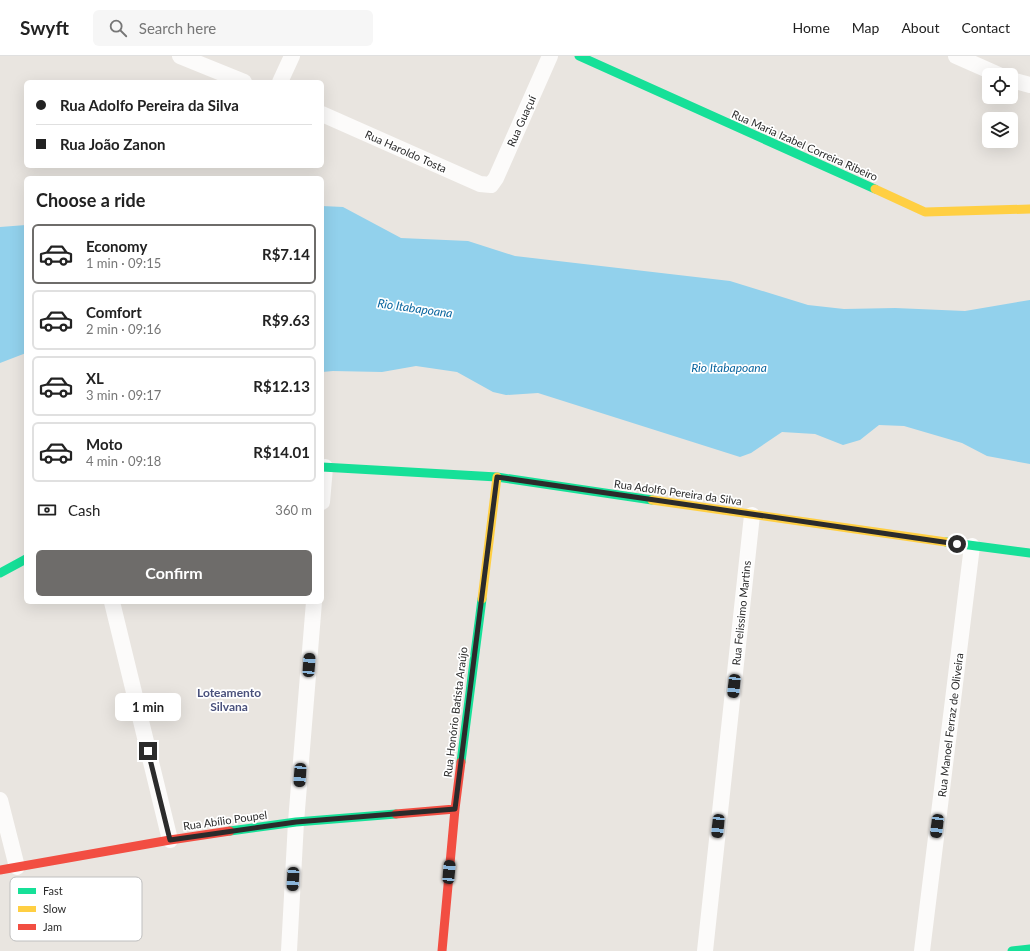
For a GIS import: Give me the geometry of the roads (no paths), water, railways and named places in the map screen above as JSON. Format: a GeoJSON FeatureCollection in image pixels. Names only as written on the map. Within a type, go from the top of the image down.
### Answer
{"type":"FeatureCollection","features":[{"type":"Feature","properties":{"kind":"street"},"geometry":{"type":"LineString","coordinates":[[180,56],[239,80]]}},
{"type":"Feature","properties":{"kind":"street"},"geometry":{"type":"LineString","coordinates":[[281,80],[292,56]]}},
{"type":"Feature","properties":{"kind":"street","name":"Rua Guaçuí"},"geometry":{"type":"LineString","coordinates":[[491,185],[496,178],[550,56]]}},
{"type":"Feature","properties":{"kind":"street","name":"Rua Maria Izabel Correira Ribeiro"},"geometry":{"type":"LineString","coordinates":[[579,56],[925,212],[1030,209]]}},
{"type":"Feature","properties":{"kind":"street"},"geometry":{"type":"LineString","coordinates":[[956,56],[983,68]]}},
{"type":"Feature","properties":{"kind":"street"},"geometry":{"type":"LineString","coordinates":[[1018,82],[1030,85]]}},
{"type":"Feature","properties":{"kind":"street","name":"Rua Haroldo Tosta"},"geometry":{"type":"LineString","coordinates":[[324,115],[480,184],[491,185]]}},
{"type":"Feature","properties":{"kind":"street","name":"Rua Adolfo Pereira da Silva"},"geometry":{"type":"LineString","coordinates":[[324,467],[497,477],[972,546],[1030,552]]}},
{"type":"Feature","properties":{"kind":"street","name":"Rua Honório Batista Araújo"},"geometry":{"type":"LineString","coordinates":[[442,951],[455,809],[497,477]]}},
{"type":"Feature","properties":{"kind":"street","name":"Rua Felissimo Martins"},"geometry":{"type":"LineString","coordinates":[[705,951],[752,515]]}},
{"type":"Feature","properties":{"kind":"street","name":"Rua Manoel Ferraz de Oliveira"},"geometry":{"type":"LineString","coordinates":[[922,951],[972,546]]}},
{"type":"Feature","properties":{"kind":"street"},"geometry":{"type":"LineString","coordinates":[[0,573],[24,560]]}},
{"type":"Feature","properties":{"kind":"street"},"geometry":{"type":"LineString","coordinates":[[112,604],[170,840]]}},
{"type":"Feature","properties":{"kind":"street"},"geometry":{"type":"LineString","coordinates":[[289,951],[296,822],[314,604]]}},
{"type":"Feature","properties":{"kind":"street"},"geometry":{"type":"LineString","coordinates":[[0,800],[17,867]]}},
{"type":"Feature","properties":{"kind":"street","name":"Rua Abílio Poupel"},"geometry":{"type":"LineString","coordinates":[[0,870],[170,840],[296,822],[455,809]]}},
{"type":"Feature","properties":{"kind":"street"},"geometry":{"type":"LineString","coordinates":[[1012,951],[1030,949]]}},
{"type":"Feature","properties":{"kind":"water","name":"Rio Itabapoana"},"geometry":{"type":"Polygon","coordinates":[[[324,206],[343,207],[401,238],[468,241],[515,256],[730,281],[808,305],[844,309],[895,308],[965,311],[1030,300],[1030,464],[987,456],[962,443],[904,426],[879,425],[860,440],[843,445],[815,434],[782,432],[751,453],[740,457],[538,393],[506,395],[493,392],[457,372],[416,366],[382,372],[324,372],[324,206]]]}},
{"type":"Feature","properties":{"kind":"water"},"geometry":{"type":"Polygon","coordinates":[[[24,225],[24,354],[0,363],[0,227],[24,225]]]}},
{"type":"Feature","properties":{"kind":"district","name":"Loteamento Silvana"},"geometry":{"type":"Point","coordinates":[229,699]}}]}
